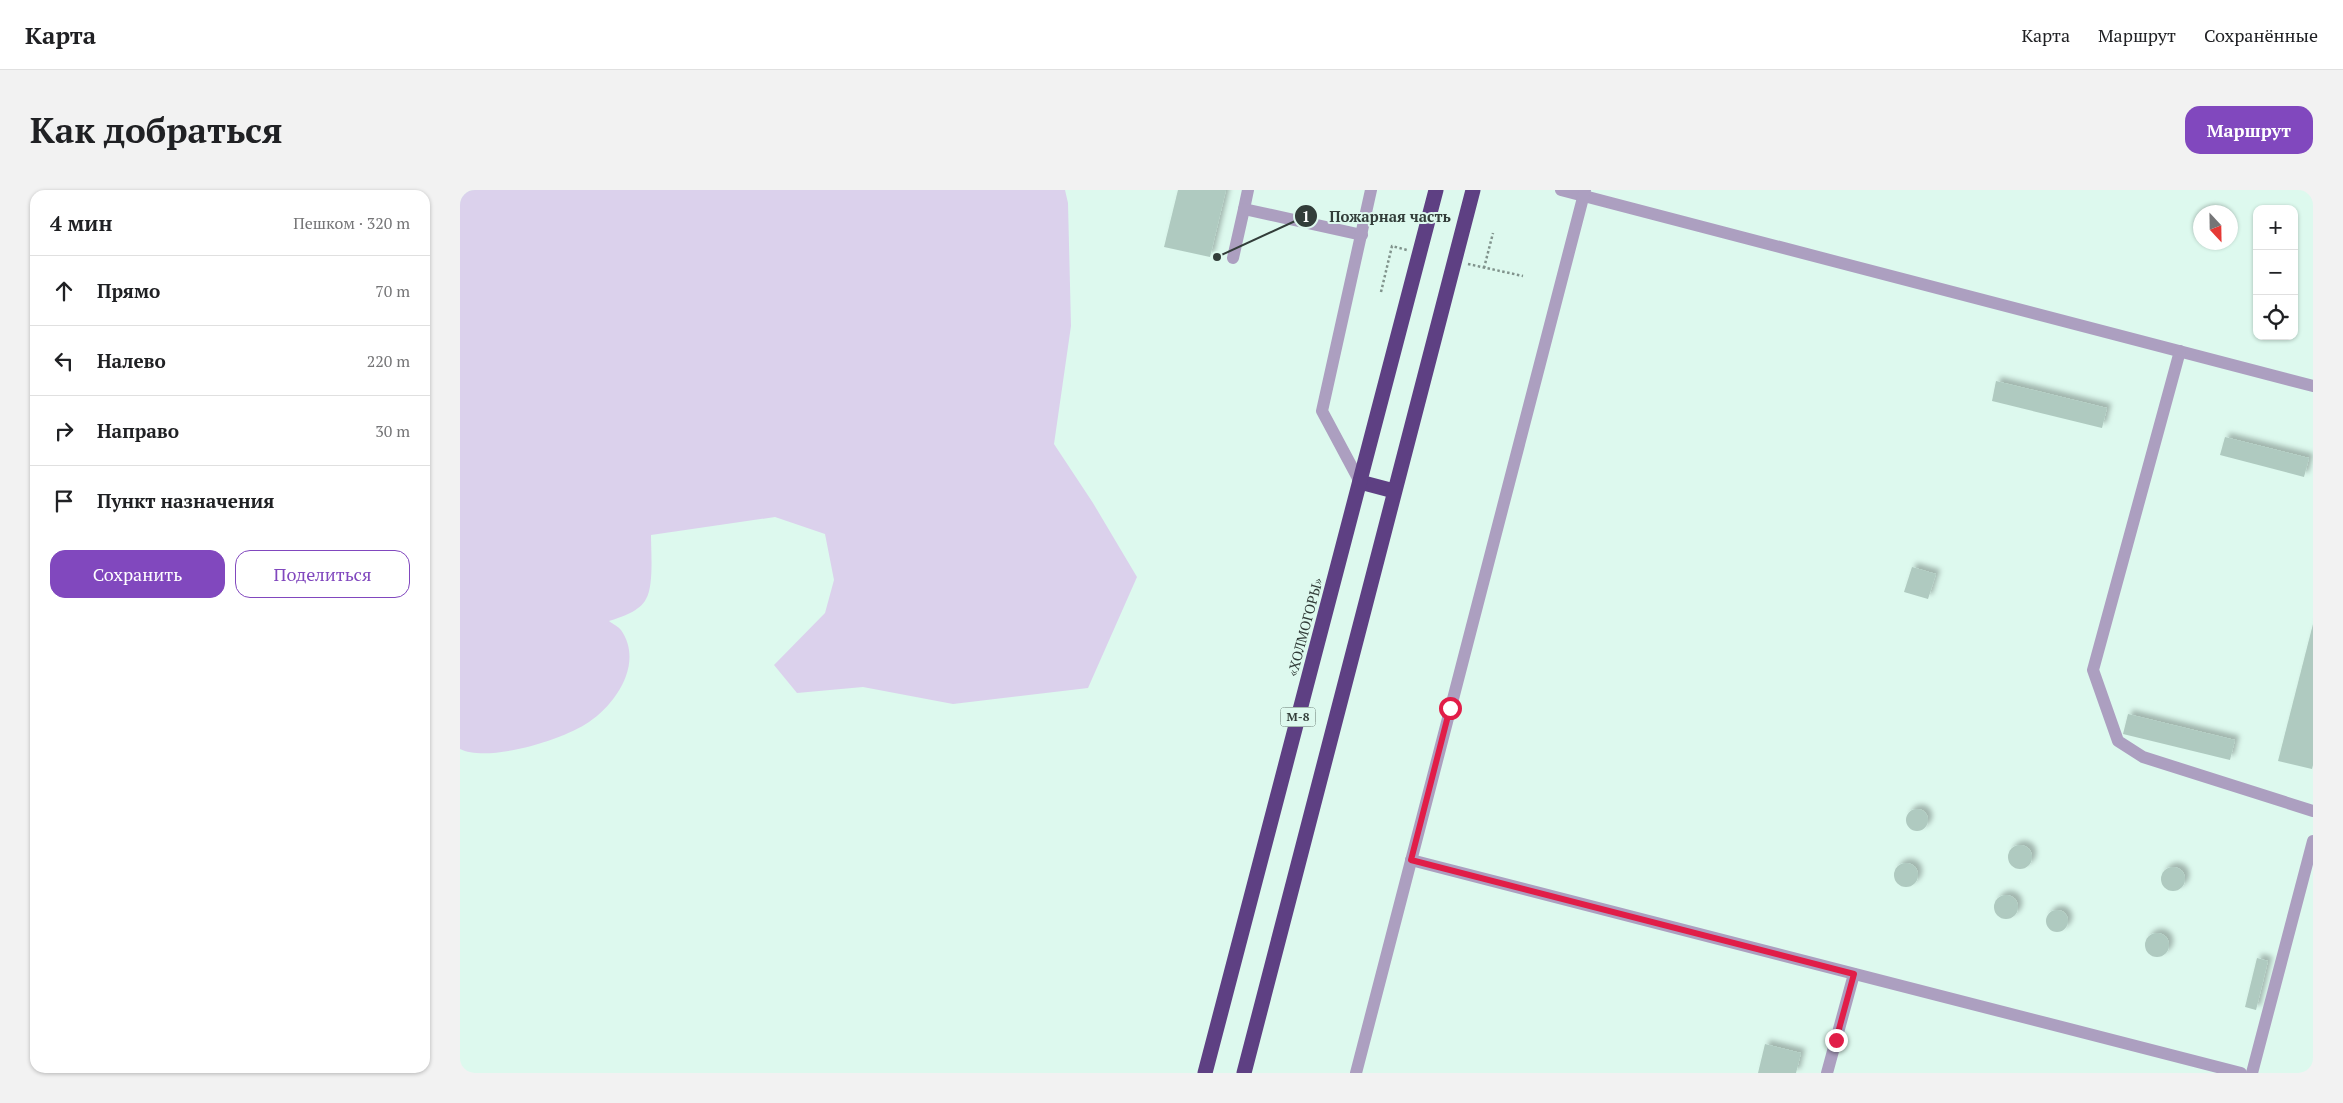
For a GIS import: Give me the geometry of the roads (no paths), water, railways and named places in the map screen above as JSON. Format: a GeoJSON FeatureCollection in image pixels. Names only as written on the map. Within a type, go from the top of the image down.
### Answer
{"type":"FeatureCollection","features":[{"type":"Feature","properties":{"kind":"highway","name":"«ХОЛМОГОРЫ»"},"geometry":{"type":"LineString","coordinates":[[1205,1073],[1436,190]]}},
{"type":"Feature","properties":{"kind":"highway","name":"М-8"},"geometry":{"type":"LineString","coordinates":[[1244,1073],[1473,190]]}},
{"type":"Feature","properties":{"kind":"highway"},"geometry":{"type":"LineString","coordinates":[[1360,482],[1394,491]]}},
{"type":"Feature","properties":{"kind":"lane"},"geometry":{"type":"LineString","coordinates":[[1233,258],[1248,190]]}},
{"type":"Feature","properties":{"kind":"lane"},"geometry":{"type":"LineString","coordinates":[[1360,482],[1322,412],[1371,190]]}},
{"type":"Feature","properties":{"kind":"lane"},"geometry":{"type":"LineString","coordinates":[[1562,190],[1584,193],[2313,386]]}},
{"type":"Feature","properties":{"kind":"lane"},"geometry":{"type":"LineString","coordinates":[[1356,1073],[1584,193]]}},
{"type":"Feature","properties":{"kind":"lane"},"geometry":{"type":"LineString","coordinates":[[1244,208],[1362,235]]}},
{"type":"Feature","properties":{"kind":"lane"},"geometry":{"type":"LineString","coordinates":[[2180,351],[2093,670],[2118,741],[2143,757],[2313,811]]}},
{"type":"Feature","properties":{"kind":"lane"},"geometry":{"type":"LineString","coordinates":[[2252,1073],[2313,841]]}},
{"type":"Feature","properties":{"kind":"lane"},"geometry":{"type":"LineString","coordinates":[[1411,860],[2241,1073]]}},
{"type":"Feature","properties":{"kind":"lane"},"geometry":{"type":"LineString","coordinates":[[1827,1073],[1854,974]]}},
{"type":"Feature","properties":{"kind":"place","name":"Пожарная часть"},"geometry":{"type":"Point","coordinates":[1217,257]}}]}
